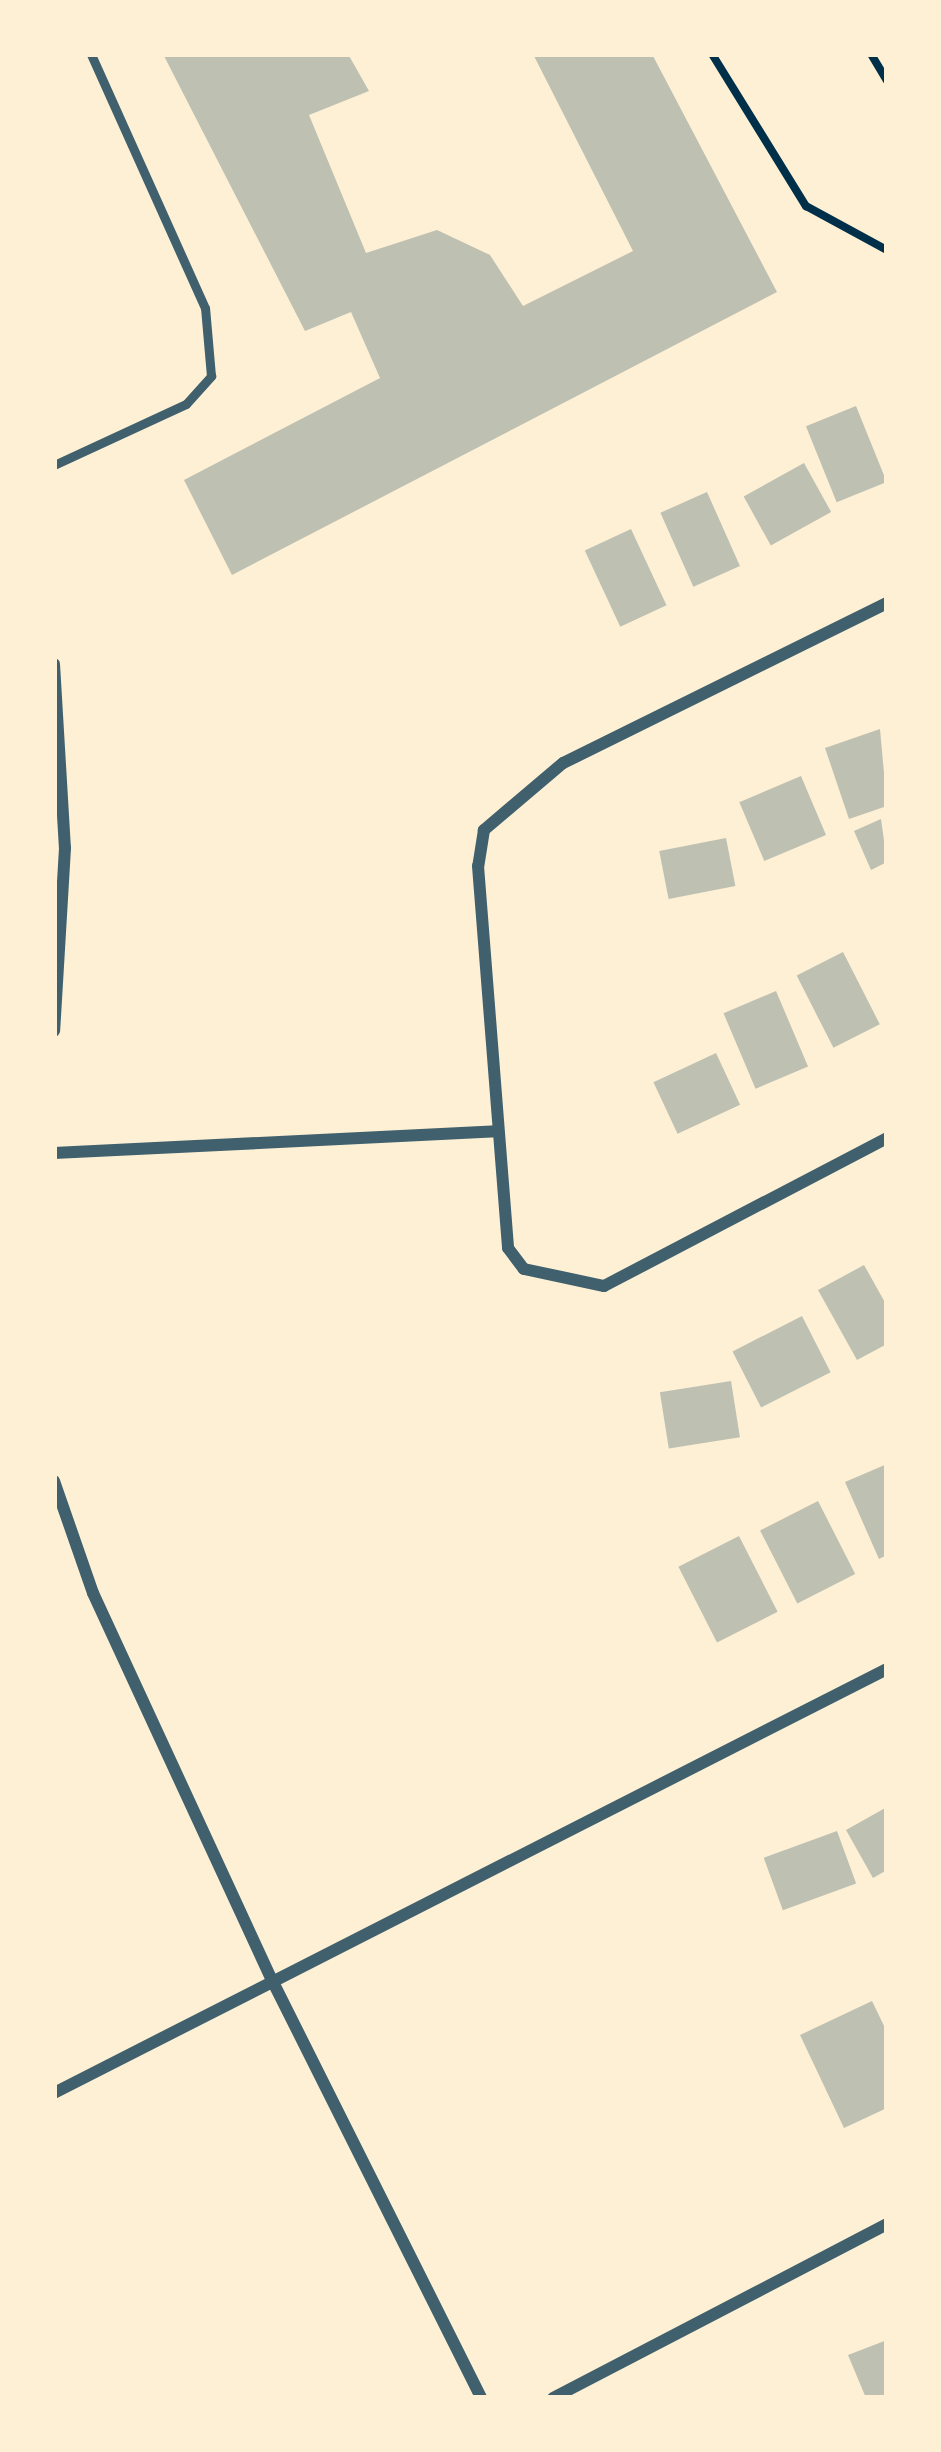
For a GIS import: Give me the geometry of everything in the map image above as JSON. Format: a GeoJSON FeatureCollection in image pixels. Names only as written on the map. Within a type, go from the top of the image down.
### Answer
{"type":"FeatureCollection","features":[{"type":"Feature","properties":{"kind":"street"},"geometry":{"type":"LineString","coordinates":[[887,603],[563,764],[484,830],[478,908],[508,1248],[524,1269],[568,1286],[604,1286],[887,1138]]}},
{"type":"Feature","properties":{"kind":"street"},"geometry":{"type":"LineString","coordinates":[[54,664],[65,848],[54,1030]]}},
{"type":"Feature","properties":{"kind":"street"},"geometry":{"type":"LineString","coordinates":[[54,1153],[496,1131]]}},
{"type":"Feature","properties":{"kind":"street"},"geometry":{"type":"LineString","coordinates":[[54,1481],[93,1593],[272,1981],[481,2398]]}},
{"type":"Feature","properties":{"kind":"street"},"geometry":{"type":"LineString","coordinates":[[54,2092],[887,1670]]}},
{"type":"Feature","properties":{"kind":"street"},"geometry":{"type":"LineString","coordinates":[[553,2398],[887,2224]]}},
{"type":"Feature","properties":{"kind":"lane"},"geometry":{"type":"LineString","coordinates":[[54,465],[187,404],[211,376],[205,308],[91,54]]}},
{"type":"Feature","properties":{"kind":"path"},"geometry":{"type":"LineString","coordinates":[[712,54],[806,206],[887,250]]}},
{"type":"Feature","properties":{"kind":"path"},"geometry":{"type":"LineString","coordinates":[[872,54],[887,81]]}},
{"type":"Feature","properties":{"kind":"building"},"geometry":{"type":"Polygon","coordinates":[[[163,54],[348,54],[369,91],[309,115],[366,253],[437,230],[490,255],[523,306],[633,251],[533,54],[652,54],[777,292],[232,575],[184,480],[380,378],[351,312],[305,331],[163,54]]]}},
{"type":"Feature","properties":{"kind":"building"},"geometry":{"type":"Polygon","coordinates":[[[856,406],[887,482],[837,502],[806,426],[856,406]]]}},
{"type":"Feature","properties":{"kind":"building"},"geometry":{"type":"Polygon","coordinates":[[[804,463],[831,512],[771,545],[744,496],[804,463]]]}},
{"type":"Feature","properties":{"kind":"building"},"geometry":{"type":"Polygon","coordinates":[[[707,492],[740,566],[693,587],[660,513],[707,492]]]}},
{"type":"Feature","properties":{"kind":"building"},"geometry":{"type":"Polygon","coordinates":[[[631,529],[666,605],[620,627],[585,551],[631,529]]]}},
{"type":"Feature","properties":{"kind":"building"},"geometry":{"type":"Polygon","coordinates":[[[880,729],[887,806],[849,819],[825,748],[880,729]]]}},
{"type":"Feature","properties":{"kind":"building"},"geometry":{"type":"Polygon","coordinates":[[[801,776],[826,835],[764,861],[739,802],[801,776]]]}},
{"type":"Feature","properties":{"kind":"building"},"geometry":{"type":"Polygon","coordinates":[[[881,819],[887,862],[871,870],[854,831],[881,819]]]}},
{"type":"Feature","properties":{"kind":"building"},"geometry":{"type":"Polygon","coordinates":[[[726,838],[735,886],[669,899],[659,851],[726,838]]]}},
{"type":"Feature","properties":{"kind":"building"},"geometry":{"type":"Polygon","coordinates":[[[843,952],[880,1024],[833,1048],[797,976],[843,952]]]}},
{"type":"Feature","properties":{"kind":"building"},"geometry":{"type":"Polygon","coordinates":[[[776,991],[808,1066],[756,1089],[724,1013],[776,991]]]}},
{"type":"Feature","properties":{"kind":"building"},"geometry":{"type":"Polygon","coordinates":[[[716,1053],[740,1105],[678,1134],[653,1082],[716,1053]]]}},
{"type":"Feature","properties":{"kind":"building"},"geometry":{"type":"Polygon","coordinates":[[[864,1265],[887,1306],[887,1344],[857,1360],[818,1290],[864,1265]]]}},
{"type":"Feature","properties":{"kind":"building"},"geometry":{"type":"Polygon","coordinates":[[[802,1316],[831,1372],[761,1408],[733,1351],[802,1316]]]}},
{"type":"Feature","properties":{"kind":"building"},"geometry":{"type":"Polygon","coordinates":[[[731,1381],[740,1437],[669,1449],[660,1392],[731,1381]]]}},
{"type":"Feature","properties":{"kind":"building"},"geometry":{"type":"Polygon","coordinates":[[[887,1464],[887,1555],[879,1559],[845,1482],[887,1464]]]}},
{"type":"Feature","properties":{"kind":"building"},"geometry":{"type":"Polygon","coordinates":[[[818,1501],[855,1574],[797,1604],[760,1531],[818,1501]]]}},
{"type":"Feature","properties":{"kind":"building"},"geometry":{"type":"Polygon","coordinates":[[[739,1536],[778,1612],[717,1643],[678,1567],[739,1536]]]}},
{"type":"Feature","properties":{"kind":"building"},"geometry":{"type":"Polygon","coordinates":[[[887,1807],[887,1870],[873,1878],[846,1830],[887,1807]]]}},
{"type":"Feature","properties":{"kind":"building"},"geometry":{"type":"Polygon","coordinates":[[[837,1831],[856,1884],[783,1910],[764,1858],[837,1831]]]}},
{"type":"Feature","properties":{"kind":"building"},"geometry":{"type":"Polygon","coordinates":[[[872,2001],[887,2032],[887,2108],[844,2128],[800,2035],[872,2001]]]}},
{"type":"Feature","properties":{"kind":"building"},"geometry":{"type":"Polygon","coordinates":[[[887,2340],[887,2398],[866,2398],[848,2355],[887,2340]]]}}]}
